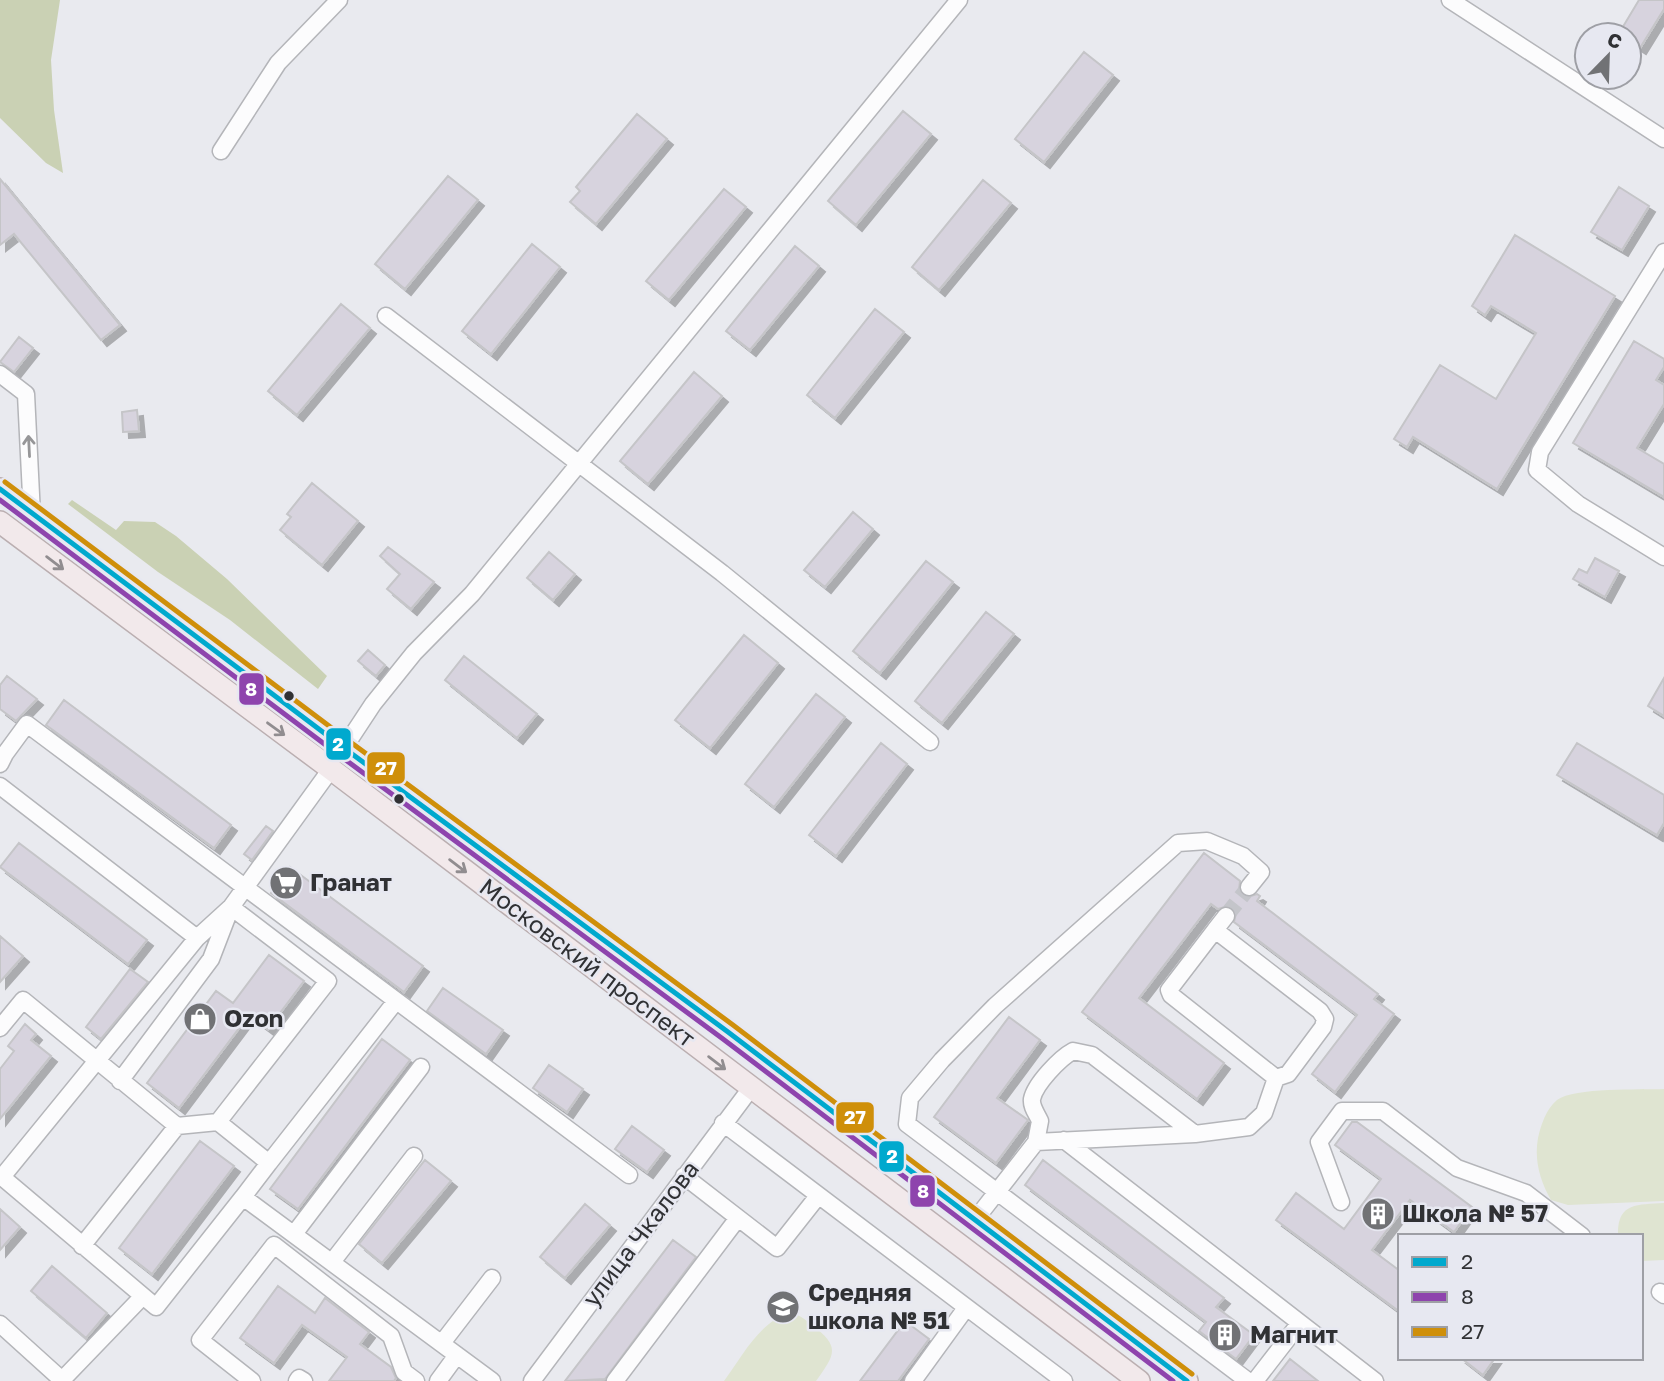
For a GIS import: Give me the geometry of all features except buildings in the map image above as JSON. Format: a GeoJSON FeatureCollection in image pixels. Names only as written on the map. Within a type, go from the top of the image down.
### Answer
{"type":"FeatureCollection","features":[{"type":"Feature","properties":{"kind":"main road","name":"Московский проспект"},"geometry":{"type":"LineString","coordinates":[[0,489],[728,1032],[1187,1381]]}},
{"type":"Feature","properties":{"kind":"main road","name":"Московский проспект"},"geometry":{"type":"LineString","coordinates":[[0,522],[331,769],[1139,1381]]}},
{"type":"Feature","properties":{"kind":"main road"},"geometry":{"type":"LineString","coordinates":[[958,1243],[975,1220]]}},
{"type":"Feature","properties":{"kind":"street"},"geometry":{"type":"LineString","coordinates":[[221,151],[278,63],[338,0]]}},
{"type":"Feature","properties":{"kind":"street"},"geometry":{"type":"LineString","coordinates":[[344,748],[373,705],[414,653],[472,594],[959,0]]}},
{"type":"Feature","properties":{"kind":"street"},"geometry":{"type":"LineString","coordinates":[[1450,0],[1664,139]]}},
{"type":"Feature","properties":{"kind":"street"},"geometry":{"type":"LineString","coordinates":[[1664,252],[1540,452],[1537,470],[1578,504],[1664,557]]}},
{"type":"Feature","properties":{"kind":"street"},"geometry":{"type":"LineString","coordinates":[[386,316],[722,573],[930,742]]}},
{"type":"Feature","properties":{"kind":"street"},"geometry":{"type":"LineString","coordinates":[[0,374],[26,394],[32,514]]}},
{"type":"Feature","properties":{"kind":"street"},"geometry":{"type":"LineString","coordinates":[[0,764],[27,724],[629,1175]]}},
{"type":"Feature","properties":{"kind":"street"},"geometry":{"type":"LineString","coordinates":[[331,769],[231,907],[197,938],[1,1177],[156,1307],[396,1001]]}},
{"type":"Feature","properties":{"kind":"street"},"geometry":{"type":"LineString","coordinates":[[0,786],[197,938]]}},
{"type":"Feature","properties":{"kind":"street"},"geometry":{"type":"LineString","coordinates":[[1248,1381],[907,1124],[910,1098],[942,1060],[995,1006],[1178,843],[1207,841],[1243,856],[1261,872],[1249,887]]}},
{"type":"Feature","properties":{"kind":"street"},"geometry":{"type":"LineString","coordinates":[[120,1081],[211,959],[231,907]]}},
{"type":"Feature","properties":{"kind":"street"},"geometry":{"type":"LineString","coordinates":[[218,1122],[327,981],[231,907]]}},
{"type":"Feature","properties":{"kind":"street"},"geometry":{"type":"LineString","coordinates":[[1226,916],[1169,990],[1171,995],[1276,1078]]}},
{"type":"Feature","properties":{"kind":"street"},"geometry":{"type":"LineString","coordinates":[[1215,930],[1320,1011],[1325,1019],[1323,1027],[1288,1074],[1276,1078]]}},
{"type":"Feature","properties":{"kind":"street"},"geometry":{"type":"LineString","coordinates":[[0,1027],[23,1000],[177,1126],[218,1122],[269,1163]]}},
{"type":"Feature","properties":{"kind":"street"},"geometry":{"type":"LineString","coordinates":[[975,1220],[1036,1142],[1040,1121],[1032,1107],[1033,1095],[1061,1058],[1073,1051],[1092,1055],[1195,1134]]}},
{"type":"Feature","properties":{"kind":"street"},"geometry":{"type":"LineString","coordinates":[[294,1234],[421,1068]]}},
{"type":"Feature","properties":{"kind":"street"},"geometry":{"type":"LineString","coordinates":[[1036,1142],[1195,1134],[1249,1127],[1264,1113],[1276,1078]]}},
{"type":"Feature","properties":{"kind":"street","name":"улица Чкалова"},"geometry":{"type":"LineString","coordinates":[[532,1381],[751,1088]]}},
{"type":"Feature","properties":{"kind":"street"},"geometry":{"type":"LineString","coordinates":[[1341,1202],[1319,1142],[1342,1111],[1383,1111],[1457,1168],[1526,1193],[1579,1234]]}},
{"type":"Feature","properties":{"kind":"street"},"geometry":{"type":"LineString","coordinates":[[723,1123],[966,1308],[1052,1378]]}},
{"type":"Feature","properties":{"kind":"street"},"geometry":{"type":"LineString","coordinates":[[82,1246],[177,1126]]}},
{"type":"Feature","properties":{"kind":"street"},"geometry":{"type":"LineString","coordinates":[[1064,1140],[1375,1381]]}},
{"type":"Feature","properties":{"kind":"street"},"geometry":{"type":"LineString","coordinates":[[332,1262],[414,1156]]}},
{"type":"Feature","properties":{"kind":"street"},"geometry":{"type":"LineString","coordinates":[[684,1176],[777,1248],[818,1196]]}},
{"type":"Feature","properties":{"kind":"street"},"geometry":{"type":"LineString","coordinates":[[243,1197],[492,1381]]}},
{"type":"Feature","properties":{"kind":"street"},"geometry":{"type":"LineString","coordinates":[[615,1381],[738,1218]]}},
{"type":"Feature","properties":{"kind":"street"},"geometry":{"type":"LineString","coordinates":[[252,1381],[200,1340],[274,1245],[391,1336],[404,1372],[416,1381]]}},
{"type":"Feature","properties":{"kind":"street"},"geometry":{"type":"LineString","coordinates":[[442,1343],[492,1278]]}},
{"type":"Feature","properties":{"kind":"street"},"geometry":{"type":"LineString","coordinates":[[0,1324],[61,1381],[143,1296]]}},
{"type":"Feature","properties":{"kind":"street"},"geometry":{"type":"LineString","coordinates":[[913,1381],[966,1308]]}},
{"type":"Feature","properties":{"kind":"street"},"geometry":{"type":"LineString","coordinates":[[1255,1381],[1299,1324]]}},
{"type":"Feature","properties":{"kind":"street"},"geometry":{"type":"LineString","coordinates":[[438,1381],[457,1355]]}},
{"type":"Feature","properties":{"kind":"street"},"geometry":{"type":"LineString","coordinates":[[297,1381],[299,1378],[304,1381]]}},
{"type":"Feature","properties":{"kind":"green space"},"geometry":{"type":"Polygon","coordinates":[[[0,0],[60,0],[51,60],[54,110],[63,173],[46,163],[0,118],[0,0]]]}},
{"type":"Feature","properties":{"kind":"green space"},"geometry":{"type":"Polygon","coordinates":[[[72,500],[116,530],[124,521],[155,522],[176,536],[227,579],[327,676],[318,689],[230,620],[158,572],[68,504],[72,500]]]}},
{"type":"Feature","properties":{"kind":"green space"},"geometry":{"type":"Polygon","coordinates":[[[1664,1089],[1664,1201],[1568,1205],[1551,1200],[1539,1170],[1537,1146],[1542,1123],[1557,1100],[1578,1093],[1664,1089]]]}},
{"type":"Feature","properties":{"kind":"green space"},"geometry":{"type":"Polygon","coordinates":[[[1664,1203],[1664,1260],[1643,1261],[1643,1234],[1618,1234],[1621,1217],[1625,1211],[1645,1204],[1664,1203]]]}},
{"type":"Feature","properties":{"kind":"green space"},"geometry":{"type":"Polygon","coordinates":[[[788,1313],[798,1315],[828,1339],[831,1345],[831,1357],[816,1381],[724,1381],[759,1333],[777,1318],[788,1313]]]}},
{"type":"Feature","properties":{"kind":"tunnel"},"geometry":{"type":"LineString","coordinates":[[1226,916],[1249,887]]}},
{"type":"Feature","properties":{"kind":"transit line","name":"27"},"geometry":{"type":"LineString","coordinates":[[5,482],[733,1025],[1192,1374]]}},
{"type":"Feature","properties":{"kind":"transit line","name":"2"},"geometry":{"type":"LineString","coordinates":[[0,489],[728,1032],[1187,1381]]}},
{"type":"Feature","properties":{"kind":"transit line","name":"8"},"geometry":{"type":"LineString","coordinates":[[0,500],[723,1039],[1173,1381]]}},
{"type":"Feature","properties":{"kind":"place","name":"Гранат"},"geometry":{"type":"Point","coordinates":[286,883]}},
{"type":"Feature","properties":{"kind":"place","name":"Ozon"},"geometry":{"type":"Point","coordinates":[200,1019]}},
{"type":"Feature","properties":{"kind":"place","name":"Школа № 57"},"geometry":{"type":"Point","coordinates":[1378,1214]}},
{"type":"Feature","properties":{"kind":"place","name":"Средняя школа № 51"},"geometry":{"type":"Point","coordinates":[783,1307]}},
{"type":"Feature","properties":{"kind":"place","name":"Магнит"},"geometry":{"type":"Point","coordinates":[1225,1335]}}]}
